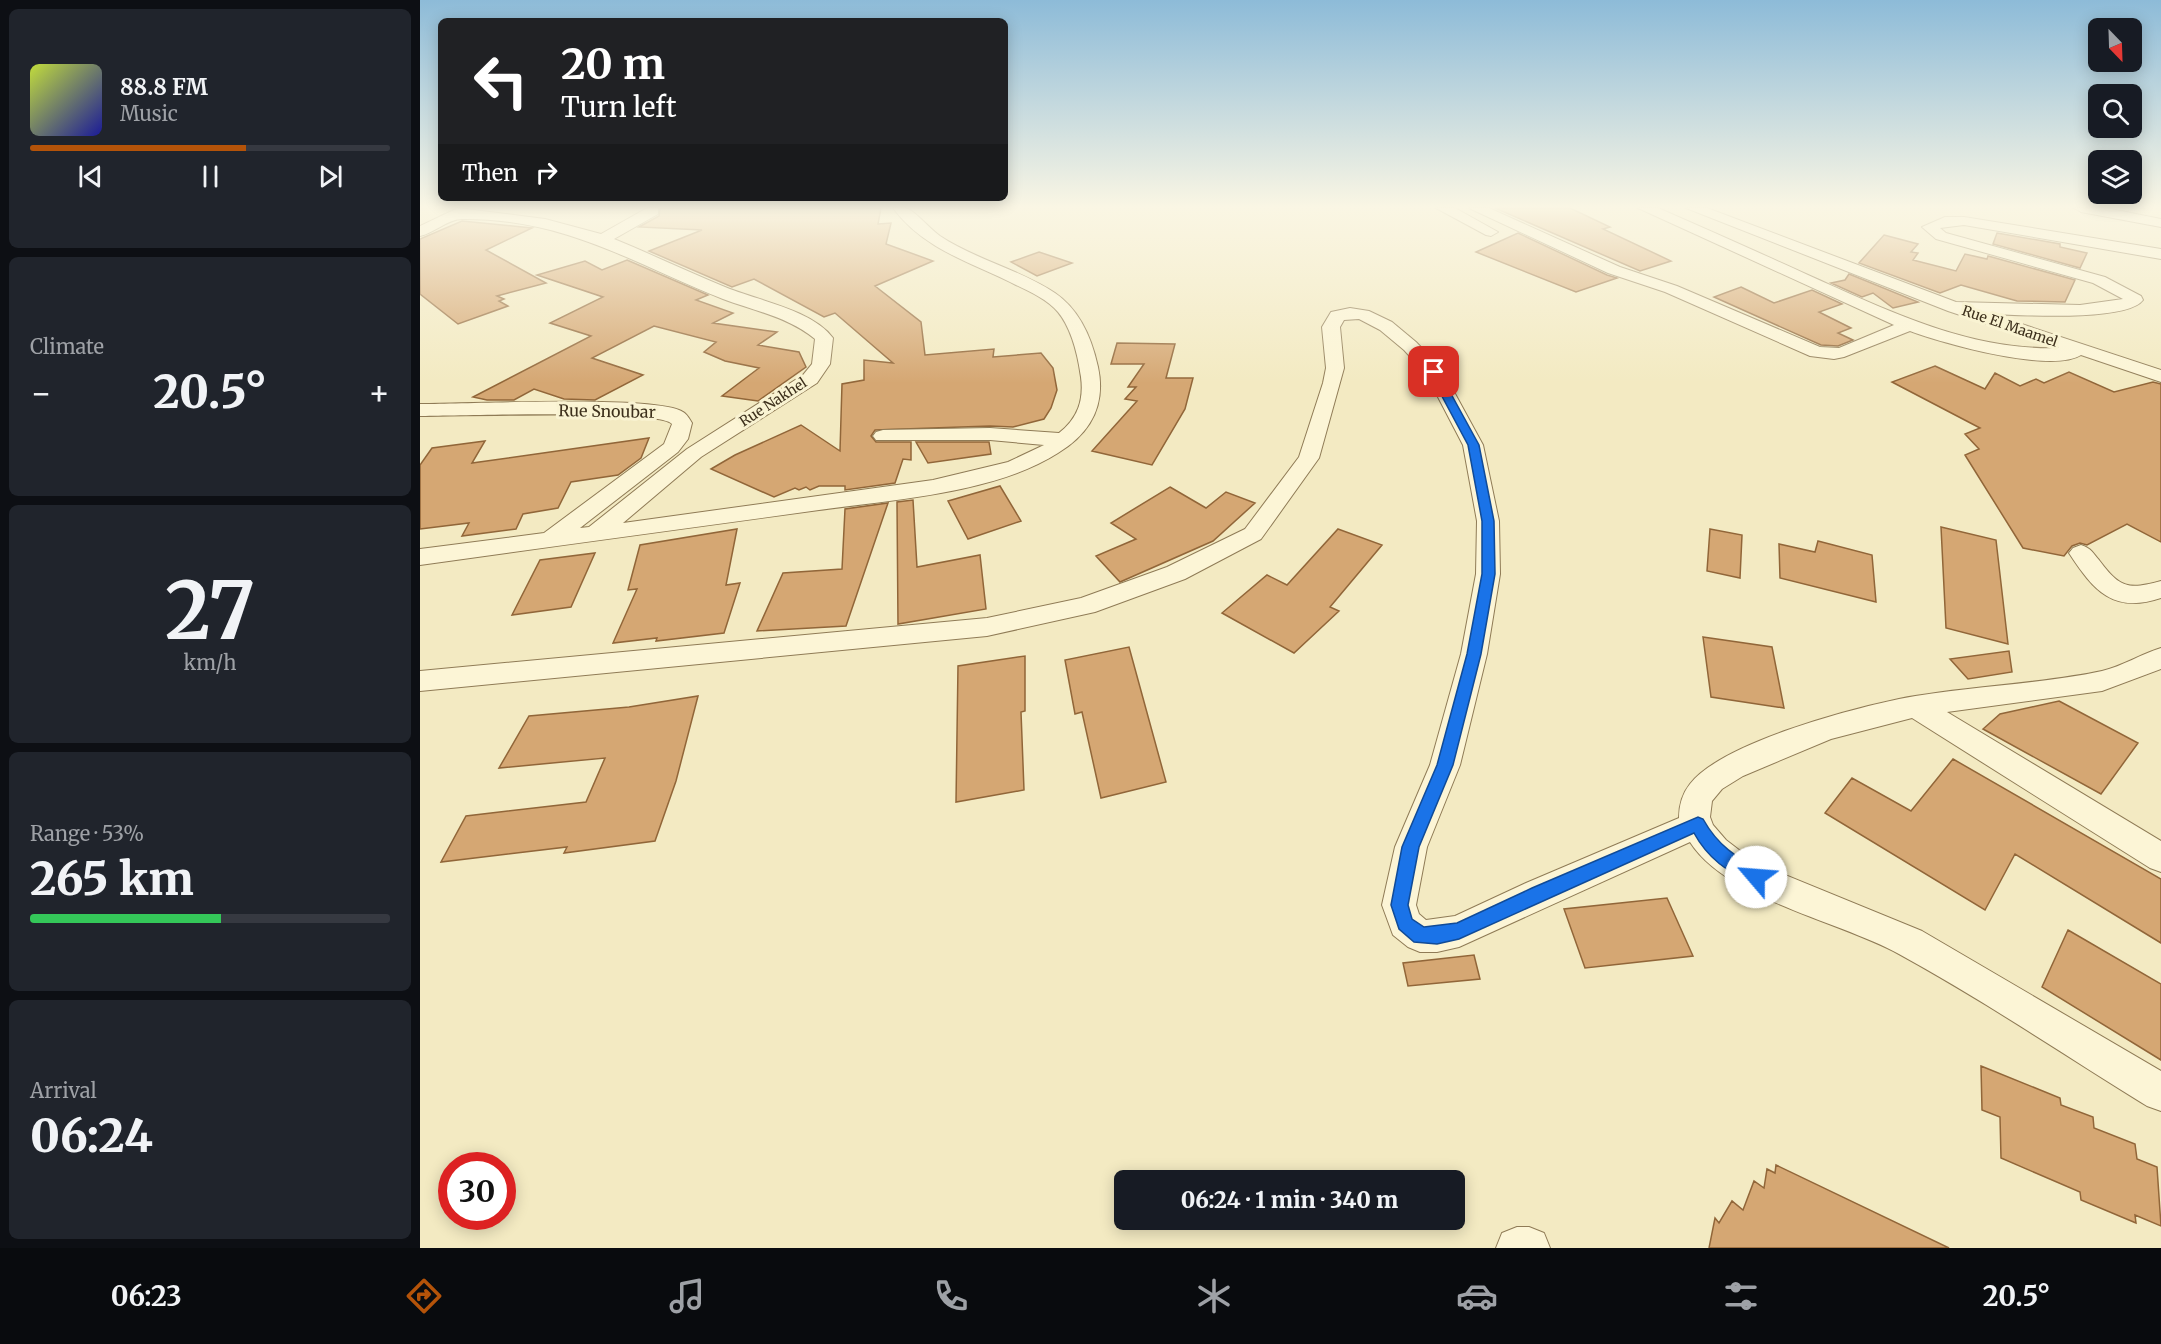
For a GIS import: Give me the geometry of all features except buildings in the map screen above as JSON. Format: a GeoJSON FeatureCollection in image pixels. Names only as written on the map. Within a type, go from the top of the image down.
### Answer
{"type":"FeatureCollection","features":[{"type":"Feature","properties":{"kind":"street","name":"Rue Nakhel"},"geometry":{"type":"LineString","coordinates":[[594,535],[694,453],[810,379],[821,364],[824,338],[815,329],[778,312],[661,266]]}},
{"type":"Feature","properties":{"kind":"street"},"geometry":{"type":"LineString","coordinates":[[420,557],[594,535],[939,484],[1016,466],[1047,452],[1064,440],[1085,417],[1090,395],[1088,361],[1070,314],[1064,307],[1023,282],[989,266]]}},
{"type":"Feature","properties":{"kind":"street"},"geometry":{"type":"LineString","coordinates":[[1606,266],[1671,289],[1816,352],[1844,352],[1909,324]]}},
{"type":"Feature","properties":{"kind":"street"},"geometry":{"type":"LineString","coordinates":[[1778,266],[1947,340],[2020,354],[2051,355],[2086,352]]}},
{"type":"Feature","properties":{"kind":"street","name":"Rue El Maamel"},"geometry":{"type":"LineString","coordinates":[[1847,266],[1954,307],[2161,376]]}},
{"type":"Feature","properties":{"kind":"street"},"geometry":{"type":"LineString","coordinates":[[1954,307],[2095,310],[2126,306],[2135,300],[2119,289],[2099,280],[2048,266]]}},
{"type":"Feature","properties":{"kind":"street"},"geometry":{"type":"LineString","coordinates":[[420,681],[987,627],[1086,606],[1176,573],[1253,534],[1309,458],[1335,368],[1331,327],[1337,316],[1350,313],[1374,319],[1394,332],[1434,372],[1473,445],[1488,521],[1488,574],[1474,654],[1445,765],[1411,847],[1400,905],[1405,924],[1420,936],[1437,936],[1459,931],[1538,893],[1698,824]]}},
{"type":"Feature","properties":{"kind":"street","name":"Rue Snoubar"},"geometry":{"type":"LineString","coordinates":[[421,406],[621,409],[662,412],[676,416],[682,423],[678,439],[671,448],[550,540]]}},
{"type":"Feature","properties":{"kind":"street"},"geometry":{"type":"LineString","coordinates":[[883,436],[990,434],[1064,440]]}},
{"type":"Feature","properties":{"kind":"street"},"geometry":{"type":"LineString","coordinates":[[2082,553],[2100,578],[2119,594],[2131,597],[2161,589]]}},
{"type":"Feature","properties":{"kind":"street"},"geometry":{"type":"LineString","coordinates":[[2161,657],[2102,681],[1897,710],[1794,740],[1753,758],[1706,784],[1696,802],[1698,824],[1707,843],[1723,859],[1744,873],[1910,942],[2161,1092]]}},
{"type":"Feature","properties":{"kind":"street"},"geometry":{"type":"LineString","coordinates":[[1916,707],[2161,858]]}},
{"type":"Feature","properties":{"kind":"street"},"geometry":{"type":"LineString","coordinates":[[1517,1248],[1530,1248]]}},
{"type":"Feature","properties":{"kind":"route"},"geometry":{"type":"LineString","coordinates":[[1434,372],[1473,445],[1482,478],[1488,521],[1488,574],[1474,654],[1445,765],[1411,847],[1400,905],[1405,924],[1420,936],[1437,936],[1459,931],[1538,893],[1698,824],[1707,843],[1723,859],[1744,873],[1756,877]]}}]}
